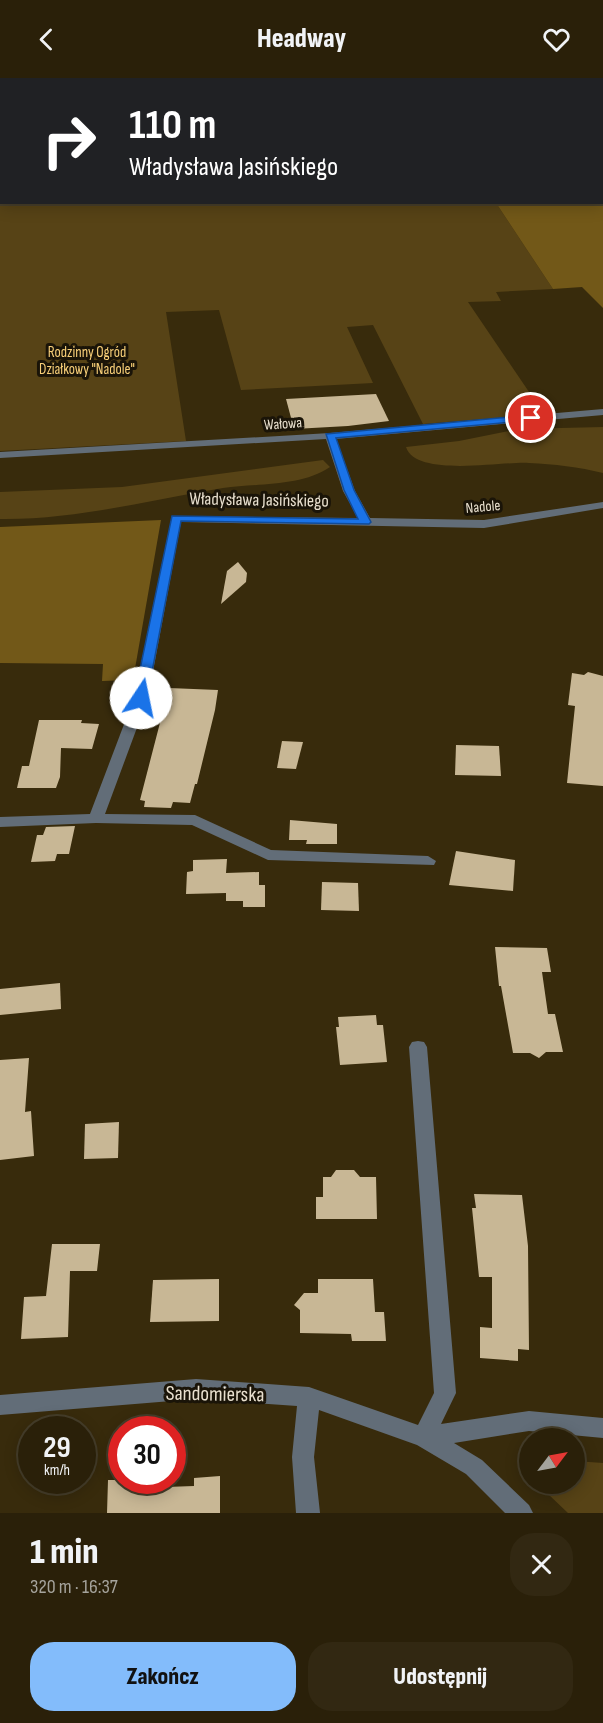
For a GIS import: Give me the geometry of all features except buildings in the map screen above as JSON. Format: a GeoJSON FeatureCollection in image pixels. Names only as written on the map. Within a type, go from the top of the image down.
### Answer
{"type":"FeatureCollection","features":[{"type":"Feature","properties":{"kind":"street","name":"Wałowa"},"geometry":{"type":"LineString","coordinates":[[0,455],[330,436],[603,412]]}},
{"type":"Feature","properties":{"kind":"street"},"geometry":{"type":"LineString","coordinates":[[330,436],[349,490],[366,522]]}},
{"type":"Feature","properties":{"kind":"street","name":"Nadole"},"geometry":{"type":"LineString","coordinates":[[366,522],[484,524],[603,505]]}},
{"type":"Feature","properties":{"kind":"street","name":"Władysława Jasińskiego"},"geometry":{"type":"LineString","coordinates":[[96,818],[141,698],[176,518],[366,522]]}},
{"type":"Feature","properties":{"kind":"street"},"geometry":{"type":"LineString","coordinates":[[0,822],[96,818],[195,820],[268,855],[428,861]]}},
{"type":"Feature","properties":{"kind":"street"},"geometry":{"type":"LineString","coordinates":[[418,1047],[445,1393],[424,1437]]}},
{"type":"Feature","properties":{"kind":"street","name":"Sandomierska"},"geometry":{"type":"LineString","coordinates":[[0,1405],[196,1389],[309,1397],[424,1437],[474,1467],[521,1513]]}},
{"type":"Feature","properties":{"kind":"street"},"geometry":{"type":"LineString","coordinates":[[308,1513],[303,1457],[309,1397]]}},
{"type":"Feature","properties":{"kind":"street","name":"Sandomierska"},"geometry":{"type":"LineString","coordinates":[[424,1437],[528,1422],[603,1428]]}},
{"type":"Feature","properties":{"kind":"green space","name":"Rodzinny Ogród Działkowy \"Nadole\""},"geometry":{"type":"Polygon","coordinates":[[[0,204],[497,204],[553,289],[496,292],[501,301],[468,302],[544,414],[423,424],[373,325],[347,327],[373,383],[241,390],[219,310],[166,312],[186,441],[0,451],[0,204]]]}},
{"type":"Feature","properties":{"kind":"green space"},"geometry":{"type":"Polygon","coordinates":[[[603,427],[603,473],[566,466],[529,463],[442,465],[413,457],[406,447],[459,441],[519,429],[603,427]]]}},
{"type":"Feature","properties":{"kind":"green space"},"geometry":{"type":"Polygon","coordinates":[[[323,460],[330,467],[306,478],[292,481],[223,488],[84,513],[0,519],[0,492],[122,487],[323,460]]]}},
{"type":"Feature","properties":{"kind":"green space"},"geometry":{"type":"Polygon","coordinates":[[[585,1462],[603,1463],[603,1513],[568,1513],[548,1494],[585,1494],[585,1462]]]}},
{"type":"Feature","properties":{"kind":"shaded area"},"geometry":{"type":"Polygon","coordinates":[[[497,204],[603,204],[603,308],[582,287],[553,289],[497,204]]]}},
{"type":"Feature","properties":{"kind":"shaded area"},"geometry":{"type":"Polygon","coordinates":[[[161,520],[133,680],[102,681],[103,664],[0,663],[0,527],[161,520]]]}},
{"type":"Feature","properties":{"kind":"route"},"geometry":{"type":"LineString","coordinates":[[141,698],[176,518],[366,522],[349,490],[330,436],[531,418]]}}]}
